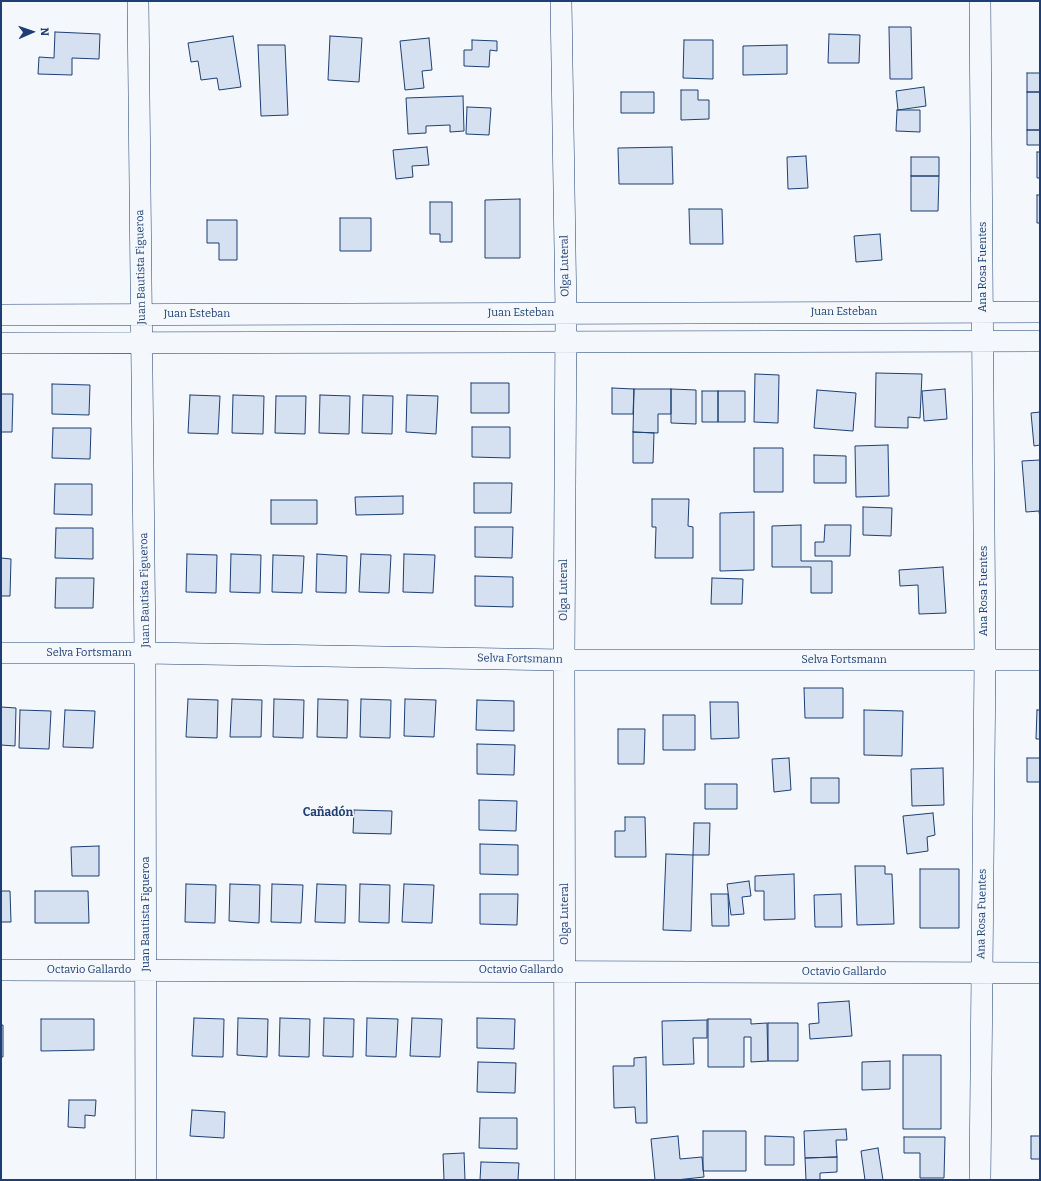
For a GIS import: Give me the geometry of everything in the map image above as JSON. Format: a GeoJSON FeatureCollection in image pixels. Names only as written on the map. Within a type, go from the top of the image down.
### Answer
{"type":"FeatureCollection","features":[{"type":"Feature","properties":{"kind":"street","name":"Juan Bautista Figueroa"},"geometry":{"type":"LineString","coordinates":[[138,1],[146,654],[146,1180]]}},
{"type":"Feature","properties":{"kind":"street","name":"Olga Luteral"},"geometry":{"type":"LineString","coordinates":[[561,1],[566,313],[564,660],[565,1180]]}},
{"type":"Feature","properties":{"kind":"street","name":"Ana Rosa Fuentes"},"geometry":{"type":"LineString","coordinates":[[980,1],[985,660],[980,1180]]}},
{"type":"Feature","properties":{"kind":"street","name":"Juan Esteban"},"geometry":{"type":"LineString","coordinates":[[1,315],[1040,312]]}},
{"type":"Feature","properties":{"kind":"street"},"geometry":{"type":"LineString","coordinates":[[1,343],[1040,341]]}},
{"type":"Feature","properties":{"kind":"street","name":"Selva Fortsmann"},"geometry":{"type":"LineString","coordinates":[[1,653],[564,660],[1040,660]]}},
{"type":"Feature","properties":{"kind":"street","name":"Octavio Gallardo"},"geometry":{"type":"LineString","coordinates":[[1,970],[565,970],[981,974],[1040,973]]}},
{"type":"Feature","properties":{"kind":"building"},"geometry":{"type":"Polygon","coordinates":[[[889,27],[911,27],[912,79],[890,79],[889,27]]]}},
{"type":"Feature","properties":{"kind":"building"},"geometry":{"type":"Polygon","coordinates":[[[55,32],[100,34],[99,59],[72,58],[72,75],[38,74],[39,57],[54,58],[55,32]]]}},
{"type":"Feature","properties":{"kind":"building"},"geometry":{"type":"Polygon","coordinates":[[[829,34],[860,35],[859,63],[828,63],[829,34]]]}},
{"type":"Feature","properties":{"kind":"building"},"geometry":{"type":"Polygon","coordinates":[[[233,36],[241,87],[219,90],[217,78],[201,80],[198,61],[191,62],[188,43],[233,36]]]}},
{"type":"Feature","properties":{"kind":"building"},"geometry":{"type":"Polygon","coordinates":[[[330,36],[362,38],[359,82],[328,80],[330,36]]]}},
{"type":"Feature","properties":{"kind":"building"},"geometry":{"type":"Polygon","coordinates":[[[429,38],[432,70],[422,71],[424,88],[405,90],[400,41],[429,38]]]}},
{"type":"Feature","properties":{"kind":"building"},"geometry":{"type":"Polygon","coordinates":[[[472,40],[497,41],[497,51],[490,50],[489,67],[464,66],[464,50],[472,50],[472,40]]]}},
{"type":"Feature","properties":{"kind":"building"},"geometry":{"type":"Polygon","coordinates":[[[684,40],[713,40],[713,79],[683,78],[684,40]]]}},
{"type":"Feature","properties":{"kind":"building"},"geometry":{"type":"Polygon","coordinates":[[[258,45],[285,45],[288,115],[261,116],[258,45]]]}},
{"type":"Feature","properties":{"kind":"building"},"geometry":{"type":"Polygon","coordinates":[[[787,45],[787,74],[743,75],[743,46],[787,45]]]}},
{"type":"Feature","properties":{"kind":"building"},"geometry":{"type":"Polygon","coordinates":[[[1027,73],[1040,73],[1040,92],[1027,92],[1027,73]]]}},
{"type":"Feature","properties":{"kind":"building"},"geometry":{"type":"Polygon","coordinates":[[[924,87],[926,106],[898,110],[896,91],[924,87]]]}},
{"type":"Feature","properties":{"kind":"building"},"geometry":{"type":"Polygon","coordinates":[[[681,90],[698,90],[698,100],[709,100],[709,119],[681,120],[681,90]]]}},
{"type":"Feature","properties":{"kind":"building"},"geometry":{"type":"Polygon","coordinates":[[[621,92],[654,92],[654,113],[621,113],[621,92]]]}},
{"type":"Feature","properties":{"kind":"building"},"geometry":{"type":"Polygon","coordinates":[[[1027,92],[1040,92],[1040,130],[1027,130],[1027,92]]]}},
{"type":"Feature","properties":{"kind":"building"},"geometry":{"type":"Polygon","coordinates":[[[463,96],[464,131],[450,132],[450,125],[426,126],[426,133],[408,134],[406,98],[463,96]]]}},
{"type":"Feature","properties":{"kind":"building"},"geometry":{"type":"Polygon","coordinates":[[[467,107],[491,108],[489,135],[466,134],[467,107]]]}},
{"type":"Feature","properties":{"kind":"building"},"geometry":{"type":"Polygon","coordinates":[[[897,110],[920,110],[920,132],[896,131],[897,110]]]}},
{"type":"Feature","properties":{"kind":"building"},"geometry":{"type":"Polygon","coordinates":[[[1027,130],[1040,130],[1040,145],[1027,145],[1027,130]]]}},
{"type":"Feature","properties":{"kind":"building"},"geometry":{"type":"Polygon","coordinates":[[[427,147],[429,165],[412,166],[413,177],[396,179],[393,150],[427,147]]]}},
{"type":"Feature","properties":{"kind":"building"},"geometry":{"type":"Polygon","coordinates":[[[672,147],[673,184],[619,184],[618,148],[672,147]]]}},
{"type":"Feature","properties":{"kind":"building"},"geometry":{"type":"Polygon","coordinates":[[[1037,152],[1040,152],[1040,178],[1037,178],[1037,152]]]}},
{"type":"Feature","properties":{"kind":"building"},"geometry":{"type":"Polygon","coordinates":[[[806,156],[808,188],[788,189],[787,157],[806,156]]]}},
{"type":"Feature","properties":{"kind":"building"},"geometry":{"type":"Polygon","coordinates":[[[911,157],[939,157],[939,176],[911,176],[911,157]]]}},
{"type":"Feature","properties":{"kind":"building"},"geometry":{"type":"Polygon","coordinates":[[[911,176],[939,176],[938,211],[911,211],[911,176]]]}},
{"type":"Feature","properties":{"kind":"building"},"geometry":{"type":"Polygon","coordinates":[[[1037,195],[1040,195],[1040,223],[1037,223],[1037,195]]]}},
{"type":"Feature","properties":{"kind":"building"},"geometry":{"type":"Polygon","coordinates":[[[520,199],[520,258],[485,258],[485,200],[520,199]]]}},
{"type":"Feature","properties":{"kind":"building"},"geometry":{"type":"Polygon","coordinates":[[[430,202],[452,202],[452,242],[440,242],[440,234],[430,234],[430,202]]]}},
{"type":"Feature","properties":{"kind":"building"},"geometry":{"type":"Polygon","coordinates":[[[689,209],[722,209],[723,244],[690,244],[689,209]]]}},
{"type":"Feature","properties":{"kind":"building"},"geometry":{"type":"Polygon","coordinates":[[[340,218],[371,218],[371,251],[340,251],[340,218]]]}},
{"type":"Feature","properties":{"kind":"building"},"geometry":{"type":"Polygon","coordinates":[[[207,220],[237,220],[237,260],[219,260],[219,243],[207,243],[207,220]]]}},
{"type":"Feature","properties":{"kind":"building"},"geometry":{"type":"Polygon","coordinates":[[[880,234],[882,260],[856,262],[854,236],[880,234]]]}},
{"type":"Feature","properties":{"kind":"building"},"geometry":{"type":"Polygon","coordinates":[[[876,373],[922,374],[920,418],[908,417],[908,428],[875,427],[876,373]]]}},
{"type":"Feature","properties":{"kind":"building"},"geometry":{"type":"Polygon","coordinates":[[[755,374],[779,375],[778,423],[754,422],[755,374]]]}},
{"type":"Feature","properties":{"kind":"building"},"geometry":{"type":"Polygon","coordinates":[[[471,383],[509,383],[509,413],[471,413],[471,383]]]}},
{"type":"Feature","properties":{"kind":"building"},"geometry":{"type":"Polygon","coordinates":[[[52,384],[90,385],[89,415],[52,414],[52,384]]]}},
{"type":"Feature","properties":{"kind":"building"},"geometry":{"type":"Polygon","coordinates":[[[612,388],[634,389],[633,414],[612,414],[612,388]]]}},
{"type":"Feature","properties":{"kind":"building"},"geometry":{"type":"Polygon","coordinates":[[[634,389],[671,389],[671,414],[658,414],[658,433],[633,432],[634,389]]]}},
{"type":"Feature","properties":{"kind":"building"},"geometry":{"type":"Polygon","coordinates":[[[671,389],[696,390],[696,424],[671,423],[671,389]]]}},
{"type":"Feature","properties":{"kind":"building"},"geometry":{"type":"Polygon","coordinates":[[[945,389],[947,419],[924,421],[922,391],[945,389]]]}},
{"type":"Feature","properties":{"kind":"building"},"geometry":{"type":"Polygon","coordinates":[[[817,390],[856,393],[853,431],[814,428],[817,390]]]}},
{"type":"Feature","properties":{"kind":"building"},"geometry":{"type":"Polygon","coordinates":[[[702,391],[718,391],[718,422],[702,422],[702,391]]]}},
{"type":"Feature","properties":{"kind":"building"},"geometry":{"type":"Polygon","coordinates":[[[718,391],[745,391],[745,422],[718,422],[718,391]]]}},
{"type":"Feature","properties":{"kind":"building"},"geometry":{"type":"Polygon","coordinates":[[[1,394],[13,394],[12,432],[1,432],[1,394]]]}},
{"type":"Feature","properties":{"kind":"building"},"geometry":{"type":"Polygon","coordinates":[[[190,395],[220,396],[218,434],[188,433],[190,395]]]}},
{"type":"Feature","properties":{"kind":"building"},"geometry":{"type":"Polygon","coordinates":[[[233,395],[264,396],[263,434],[232,433],[233,395]]]}},
{"type":"Feature","properties":{"kind":"building"},"geometry":{"type":"Polygon","coordinates":[[[320,395],[350,396],[349,434],[319,433],[320,395]]]}},
{"type":"Feature","properties":{"kind":"building"},"geometry":{"type":"Polygon","coordinates":[[[363,395],[393,396],[392,434],[362,433],[363,395]]]}},
{"type":"Feature","properties":{"kind":"building"},"geometry":{"type":"Polygon","coordinates":[[[407,395],[438,396],[436,434],[406,432],[407,395]]]}},
{"type":"Feature","properties":{"kind":"building"},"geometry":{"type":"Polygon","coordinates":[[[276,396],[306,396],[305,434],[275,433],[276,396]]]}},
{"type":"Feature","properties":{"kind":"building"},"geometry":{"type":"Polygon","coordinates":[[[1040,412],[1040,445],[1034,446],[1031,413],[1040,412]]]}},
{"type":"Feature","properties":{"kind":"building"},"geometry":{"type":"Polygon","coordinates":[[[472,427],[510,427],[510,458],[472,457],[472,427]]]}},
{"type":"Feature","properties":{"kind":"building"},"geometry":{"type":"Polygon","coordinates":[[[53,428],[91,428],[90,459],[52,458],[53,428]]]}},
{"type":"Feature","properties":{"kind":"building"},"geometry":{"type":"Polygon","coordinates":[[[633,432],[654,433],[653,463],[633,463],[633,432]]]}},
{"type":"Feature","properties":{"kind":"building"},"geometry":{"type":"Polygon","coordinates":[[[888,445],[889,496],[856,497],[855,446],[888,445]]]}},
{"type":"Feature","properties":{"kind":"building"},"geometry":{"type":"Polygon","coordinates":[[[754,448],[783,448],[783,492],[754,492],[754,448]]]}},
{"type":"Feature","properties":{"kind":"building"},"geometry":{"type":"Polygon","coordinates":[[[814,455],[846,456],[846,483],[814,483],[814,455]]]}},
{"type":"Feature","properties":{"kind":"building"},"geometry":{"type":"Polygon","coordinates":[[[1040,460],[1040,519],[1039,511],[1026,512],[1022,461],[1040,460]]]}},
{"type":"Feature","properties":{"kind":"building"},"geometry":{"type":"Polygon","coordinates":[[[474,483],[512,483],[511,513],[474,513],[474,483]]]}},
{"type":"Feature","properties":{"kind":"building"},"geometry":{"type":"Polygon","coordinates":[[[55,484],[92,484],[92,515],[54,514],[55,484]]]}},
{"type":"Feature","properties":{"kind":"building"},"geometry":{"type":"Polygon","coordinates":[[[403,496],[403,514],[356,515],[355,497],[403,496]]]}},
{"type":"Feature","properties":{"kind":"building"},"geometry":{"type":"Polygon","coordinates":[[[652,499],[689,499],[688,526],[693,527],[693,558],[655,558],[656,527],[652,527],[652,499]]]}},
{"type":"Feature","properties":{"kind":"building"},"geometry":{"type":"Polygon","coordinates":[[[271,500],[317,500],[317,524],[271,524],[271,500]]]}},
{"type":"Feature","properties":{"kind":"building"},"geometry":{"type":"Polygon","coordinates":[[[863,507],[892,508],[891,536],[863,535],[863,507]]]}},
{"type":"Feature","properties":{"kind":"building"},"geometry":{"type":"Polygon","coordinates":[[[754,512],[754,570],[720,571],[720,513],[754,512]]]}},
{"type":"Feature","properties":{"kind":"building"},"geometry":{"type":"Polygon","coordinates":[[[801,525],[801,561],[832,561],[832,593],[811,593],[811,567],[772,567],[772,526],[801,525]]]}},
{"type":"Feature","properties":{"kind":"building"},"geometry":{"type":"Polygon","coordinates":[[[825,525],[851,525],[850,556],[815,556],[815,542],[824,542],[825,525]]]}},
{"type":"Feature","properties":{"kind":"building"},"geometry":{"type":"Polygon","coordinates":[[[475,527],[513,527],[512,558],[475,557],[475,527]]]}},
{"type":"Feature","properties":{"kind":"building"},"geometry":{"type":"Polygon","coordinates":[[[56,528],[93,528],[93,559],[55,558],[56,528]]]}},
{"type":"Feature","properties":{"kind":"building"},"geometry":{"type":"Polygon","coordinates":[[[187,554],[217,555],[216,593],[186,592],[187,554]]]}},
{"type":"Feature","properties":{"kind":"building"},"geometry":{"type":"Polygon","coordinates":[[[231,554],[261,555],[260,593],[230,592],[231,554]]]}},
{"type":"Feature","properties":{"kind":"building"},"geometry":{"type":"Polygon","coordinates":[[[317,554],[347,556],[346,593],[316,592],[317,554]]]}},
{"type":"Feature","properties":{"kind":"building"},"geometry":{"type":"Polygon","coordinates":[[[361,554],[391,555],[389,593],[359,592],[361,554]]]}},
{"type":"Feature","properties":{"kind":"building"},"geometry":{"type":"Polygon","coordinates":[[[404,554],[435,555],[433,593],[403,592],[404,554]]]}},
{"type":"Feature","properties":{"kind":"building"},"geometry":{"type":"Polygon","coordinates":[[[273,555],[304,556],[302,593],[272,592],[273,555]]]}},
{"type":"Feature","properties":{"kind":"building"},"geometry":{"type":"Polygon","coordinates":[[[1,558],[11,559],[10,596],[1,596],[1,558]]]}},
{"type":"Feature","properties":{"kind":"building"},"geometry":{"type":"Polygon","coordinates":[[[943,567],[946,613],[919,614],[918,585],[900,586],[899,570],[943,567]]]}},
{"type":"Feature","properties":{"kind":"building"},"geometry":{"type":"Polygon","coordinates":[[[475,576],[513,577],[513,607],[475,606],[475,576]]]}},
{"type":"Feature","properties":{"kind":"building"},"geometry":{"type":"Polygon","coordinates":[[[56,578],[94,578],[93,608],[55,608],[56,578]]]}},
{"type":"Feature","properties":{"kind":"building"},"geometry":{"type":"Polygon","coordinates":[[[712,578],[743,579],[742,604],[711,604],[712,578]]]}},
{"type":"Feature","properties":{"kind":"building"},"geometry":{"type":"Polygon","coordinates":[[[804,688],[843,688],[843,718],[805,718],[804,688]]]}},
{"type":"Feature","properties":{"kind":"building"},"geometry":{"type":"Polygon","coordinates":[[[188,699],[218,700],[217,738],[186,737],[188,699]]]}},
{"type":"Feature","properties":{"kind":"building"},"geometry":{"type":"Polygon","coordinates":[[[232,699],[262,700],[261,737],[230,737],[232,699]]]}},
{"type":"Feature","properties":{"kind":"building"},"geometry":{"type":"Polygon","coordinates":[[[274,699],[304,700],[303,738],[273,737],[274,699]]]}},
{"type":"Feature","properties":{"kind":"building"},"geometry":{"type":"Polygon","coordinates":[[[318,699],[348,700],[347,738],[317,737],[318,699]]]}},
{"type":"Feature","properties":{"kind":"building"},"geometry":{"type":"Polygon","coordinates":[[[361,699],[391,700],[390,738],[360,737],[361,699]]]}},
{"type":"Feature","properties":{"kind":"building"},"geometry":{"type":"Polygon","coordinates":[[[405,699],[436,700],[434,737],[404,736],[405,699]]]}},
{"type":"Feature","properties":{"kind":"building"},"geometry":{"type":"Polygon","coordinates":[[[477,700],[514,701],[514,731],[476,730],[477,700]]]}},
{"type":"Feature","properties":{"kind":"building"},"geometry":{"type":"Polygon","coordinates":[[[710,702],[738,702],[739,738],[711,739],[710,702]]]}},
{"type":"Feature","properties":{"kind":"building"},"geometry":{"type":"Polygon","coordinates":[[[1,707],[16,708],[15,746],[1,745],[1,707]]]}},
{"type":"Feature","properties":{"kind":"building"},"geometry":{"type":"Polygon","coordinates":[[[20,710],[51,711],[49,749],[19,748],[20,710]]]}},
{"type":"Feature","properties":{"kind":"building"},"geometry":{"type":"Polygon","coordinates":[[[65,710],[95,711],[93,748],[63,747],[65,710]]]}},
{"type":"Feature","properties":{"kind":"building"},"geometry":{"type":"Polygon","coordinates":[[[864,710],[903,711],[902,756],[864,755],[864,710]]]}},
{"type":"Feature","properties":{"kind":"building"},"geometry":{"type":"Polygon","coordinates":[[[1037,710],[1040,710],[1040,739],[1036,739],[1037,710]]]}},
{"type":"Feature","properties":{"kind":"building"},"geometry":{"type":"Polygon","coordinates":[[[663,715],[695,715],[695,750],[663,750],[663,715]]]}},
{"type":"Feature","properties":{"kind":"building"},"geometry":{"type":"Polygon","coordinates":[[[618,729],[645,729],[644,764],[618,764],[618,729]]]}},
{"type":"Feature","properties":{"kind":"building"},"geometry":{"type":"Polygon","coordinates":[[[477,744],[515,745],[514,775],[477,774],[477,744]]]}},
{"type":"Feature","properties":{"kind":"building"},"geometry":{"type":"Polygon","coordinates":[[[789,758],[791,790],[774,792],[772,759],[789,758]]]}},
{"type":"Feature","properties":{"kind":"building"},"geometry":{"type":"Polygon","coordinates":[[[1027,758],[1040,758],[1040,782],[1027,782],[1027,758]]]}},
{"type":"Feature","properties":{"kind":"building"},"geometry":{"type":"Polygon","coordinates":[[[943,768],[944,805],[912,806],[911,769],[943,768]]]}},
{"type":"Feature","properties":{"kind":"building"},"geometry":{"type":"Polygon","coordinates":[[[811,778],[839,778],[839,803],[811,803],[811,778]]]}},
{"type":"Feature","properties":{"kind":"building"},"geometry":{"type":"Polygon","coordinates":[[[705,784],[737,784],[737,809],[705,809],[705,784]]]}},
{"type":"Feature","properties":{"kind":"building"},"geometry":{"type":"Polygon","coordinates":[[[479,800],[517,801],[516,831],[479,830],[479,800]]]}},
{"type":"Feature","properties":{"kind":"building"},"geometry":{"type":"Polygon","coordinates":[[[354,810],[392,811],[391,834],[353,833],[354,810]]]}},
{"type":"Feature","properties":{"kind":"building"},"geometry":{"type":"Polygon","coordinates":[[[933,813],[935,835],[927,837],[928,851],[907,854],[903,816],[933,813]]]}},
{"type":"Feature","properties":{"kind":"building"},"geometry":{"type":"Polygon","coordinates":[[[625,817],[645,817],[646,857],[615,857],[615,831],[625,831],[625,817]]]}},
{"type":"Feature","properties":{"kind":"building"},"geometry":{"type":"Polygon","coordinates":[[[694,823],[710,823],[709,855],[693,855],[694,823]]]}},
{"type":"Feature","properties":{"kind":"building"},"geometry":{"type":"Polygon","coordinates":[[[480,844],[518,845],[518,875],[480,874],[480,844]]]}},
{"type":"Feature","properties":{"kind":"building"},"geometry":{"type":"Polygon","coordinates":[[[99,846],[99,876],[72,876],[71,847],[99,846]]]}},
{"type":"Feature","properties":{"kind":"building"},"geometry":{"type":"Polygon","coordinates":[[[666,854],[693,855],[691,931],[663,930],[666,854]]]}},
{"type":"Feature","properties":{"kind":"building"},"geometry":{"type":"Polygon","coordinates":[[[855,866],[885,866],[885,874],[892,874],[894,924],[857,925],[855,866]]]}},
{"type":"Feature","properties":{"kind":"building"},"geometry":{"type":"Polygon","coordinates":[[[920,869],[959,869],[959,928],[920,928],[920,869]]]}},
{"type":"Feature","properties":{"kind":"building"},"geometry":{"type":"Polygon","coordinates":[[[794,874],[795,919],[764,920],[764,891],[755,891],[755,876],[794,874]]]}},
{"type":"Feature","properties":{"kind":"building"},"geometry":{"type":"Polygon","coordinates":[[[749,881],[751,896],[742,897],[744,914],[731,915],[727,884],[749,881]]]}},
{"type":"Feature","properties":{"kind":"building"},"geometry":{"type":"Polygon","coordinates":[[[186,884],[216,885],[215,923],[185,922],[186,884]]]}},
{"type":"Feature","properties":{"kind":"building"},"geometry":{"type":"Polygon","coordinates":[[[230,884],[260,885],[259,923],[229,921],[230,884]]]}},
{"type":"Feature","properties":{"kind":"building"},"geometry":{"type":"Polygon","coordinates":[[[272,884],[303,885],[301,923],[271,922],[272,884]]]}},
{"type":"Feature","properties":{"kind":"building"},"geometry":{"type":"Polygon","coordinates":[[[317,884],[346,885],[345,923],[315,922],[317,884]]]}},
{"type":"Feature","properties":{"kind":"building"},"geometry":{"type":"Polygon","coordinates":[[[360,884],[390,885],[389,923],[359,922],[360,884]]]}},
{"type":"Feature","properties":{"kind":"building"},"geometry":{"type":"Polygon","coordinates":[[[404,884],[434,885],[432,923],[402,922],[404,884]]]}},
{"type":"Feature","properties":{"kind":"building"},"geometry":{"type":"Polygon","coordinates":[[[1,891],[10,891],[11,922],[1,922],[1,891]]]}},
{"type":"Feature","properties":{"kind":"building"},"geometry":{"type":"Polygon","coordinates":[[[35,891],[88,891],[89,923],[35,923],[35,891]]]}},
{"type":"Feature","properties":{"kind":"building"},"geometry":{"type":"Polygon","coordinates":[[[480,894],[518,894],[517,925],[480,924],[480,894]]]}},
{"type":"Feature","properties":{"kind":"building"},"geometry":{"type":"Polygon","coordinates":[[[711,894],[728,894],[729,926],[712,926],[711,894]]]}},
{"type":"Feature","properties":{"kind":"building"},"geometry":{"type":"Polygon","coordinates":[[[841,894],[842,927],[815,927],[814,895],[841,894]]]}},
{"type":"Feature","properties":{"kind":"building"},"geometry":{"type":"Polygon","coordinates":[[[849,1001],[852,1036],[810,1039],[809,1024],[819,1023],[818,1003],[849,1001]]]}},
{"type":"Feature","properties":{"kind":"building"},"geometry":{"type":"Polygon","coordinates":[[[194,1018],[224,1019],[223,1057],[192,1056],[194,1018]]]}},
{"type":"Feature","properties":{"kind":"building"},"geometry":{"type":"Polygon","coordinates":[[[238,1018],[268,1019],[267,1057],[237,1055],[238,1018]]]}},
{"type":"Feature","properties":{"kind":"building"},"geometry":{"type":"Polygon","coordinates":[[[280,1018],[310,1019],[309,1057],[279,1056],[280,1018]]]}},
{"type":"Feature","properties":{"kind":"building"},"geometry":{"type":"Polygon","coordinates":[[[324,1018],[354,1019],[353,1057],[323,1056],[324,1018]]]}},
{"type":"Feature","properties":{"kind":"building"},"geometry":{"type":"Polygon","coordinates":[[[367,1018],[398,1019],[396,1057],[366,1056],[367,1018]]]}},
{"type":"Feature","properties":{"kind":"building"},"geometry":{"type":"Polygon","coordinates":[[[412,1018],[442,1019],[440,1057],[410,1056],[412,1018]]]}},
{"type":"Feature","properties":{"kind":"building"},"geometry":{"type":"Polygon","coordinates":[[[477,1018],[515,1019],[514,1049],[477,1048],[477,1018]]]}},
{"type":"Feature","properties":{"kind":"building"},"geometry":{"type":"Polygon","coordinates":[[[41,1019],[94,1019],[94,1050],[41,1051],[41,1019]]]}},
{"type":"Feature","properties":{"kind":"building"},"geometry":{"type":"Polygon","coordinates":[[[708,1019],[751,1019],[751,1024],[767,1023],[768,1061],[751,1062],[751,1037],[744,1037],[744,1067],[708,1067],[708,1019]]]}},
{"type":"Feature","properties":{"kind":"building"},"geometry":{"type":"Polygon","coordinates":[[[707,1020],[707,1038],[693,1038],[694,1064],[663,1065],[662,1021],[707,1020]]]}},
{"type":"Feature","properties":{"kind":"building"},"geometry":{"type":"Polygon","coordinates":[[[768,1023],[798,1023],[798,1061],[768,1061],[768,1023]]]}},
{"type":"Feature","properties":{"kind":"building"},"geometry":{"type":"Polygon","coordinates":[[[1,1025],[3,1025],[3,1057],[1,1057],[1,1025]]]}},
{"type":"Feature","properties":{"kind":"building"},"geometry":{"type":"Polygon","coordinates":[[[903,1055],[941,1055],[941,1129],[903,1129],[903,1055]]]}},
{"type":"Feature","properties":{"kind":"building"},"geometry":{"type":"Polygon","coordinates":[[[646,1057],[647,1123],[636,1123],[635,1107],[614,1108],[613,1066],[634,1066],[634,1058],[646,1057]]]}},
{"type":"Feature","properties":{"kind":"building"},"geometry":{"type":"Polygon","coordinates":[[[890,1061],[890,1089],[862,1090],[862,1062],[890,1061]]]}},
{"type":"Feature","properties":{"kind":"building"},"geometry":{"type":"Polygon","coordinates":[[[478,1062],[516,1063],[515,1093],[477,1092],[478,1062]]]}},
{"type":"Feature","properties":{"kind":"building"},"geometry":{"type":"Polygon","coordinates":[[[69,1100],[96,1100],[95,1116],[85,1115],[85,1128],[68,1127],[69,1100]]]}},
{"type":"Feature","properties":{"kind":"building"},"geometry":{"type":"Polygon","coordinates":[[[192,1110],[225,1112],[224,1138],[190,1136],[192,1110]]]}},
{"type":"Feature","properties":{"kind":"building"},"geometry":{"type":"Polygon","coordinates":[[[480,1118],[517,1118],[517,1149],[479,1148],[480,1118]]]}},
{"type":"Feature","properties":{"kind":"building"},"geometry":{"type":"Polygon","coordinates":[[[846,1129],[847,1140],[836,1140],[837,1157],[805,1158],[804,1131],[846,1129]]]}},
{"type":"Feature","properties":{"kind":"building"},"geometry":{"type":"Polygon","coordinates":[[[703,1131],[746,1131],[746,1171],[703,1171],[703,1131]]]}},
{"type":"Feature","properties":{"kind":"building"},"geometry":{"type":"Polygon","coordinates":[[[678,1136],[680,1159],[702,1157],[704,1177],[676,1180],[655,1180],[651,1139],[678,1136]]]}},
{"type":"Feature","properties":{"kind":"building"},"geometry":{"type":"Polygon","coordinates":[[[765,1136],[794,1137],[794,1165],[765,1165],[765,1136]]]}},
{"type":"Feature","properties":{"kind":"building"},"geometry":{"type":"Polygon","coordinates":[[[1031,1136],[1040,1136],[1040,1159],[1031,1159],[1031,1136]]]}},
{"type":"Feature","properties":{"kind":"building"},"geometry":{"type":"Polygon","coordinates":[[[904,1137],[945,1137],[944,1178],[920,1178],[920,1153],[904,1153],[904,1137]]]}},
{"type":"Feature","properties":{"kind":"building"},"geometry":{"type":"Polygon","coordinates":[[[878,1148],[883,1180],[865,1180],[861,1151],[878,1148]]]}},
{"type":"Feature","properties":{"kind":"building"},"geometry":{"type":"Polygon","coordinates":[[[464,1153],[465,1180],[444,1180],[443,1154],[464,1153]]]}},
{"type":"Feature","properties":{"kind":"building"},"geometry":{"type":"Polygon","coordinates":[[[837,1157],[837,1172],[820,1173],[820,1180],[806,1180],[805,1158],[837,1157]]]}},
{"type":"Feature","properties":{"kind":"building"},"geometry":{"type":"Polygon","coordinates":[[[481,1162],[519,1163],[518,1180],[480,1180],[481,1162]]]}},
{"type":"Feature","properties":{"kind":"district","name":"Cañadón"},"geometry":{"type":"Point","coordinates":[328,813]}}]}
